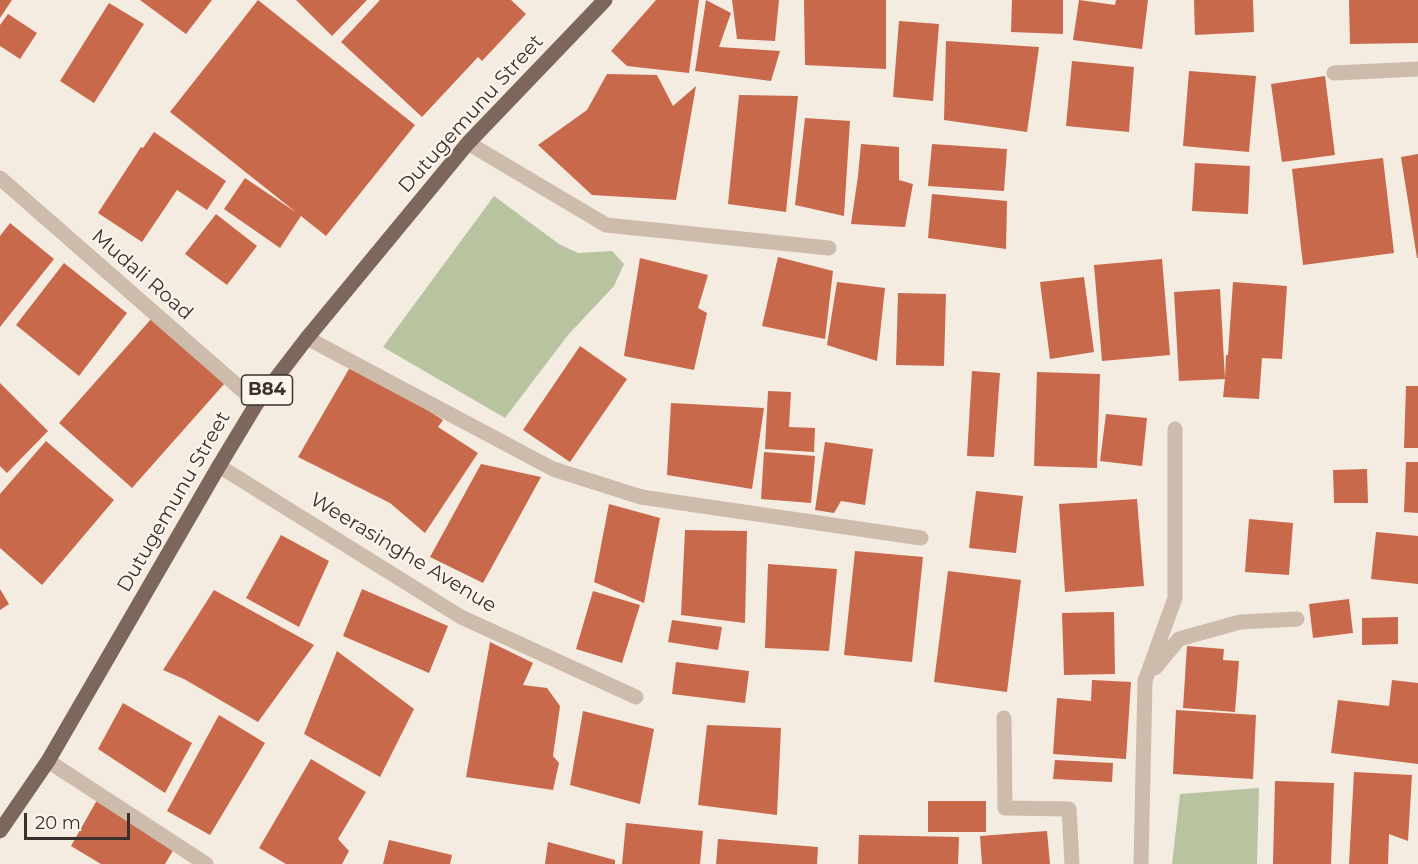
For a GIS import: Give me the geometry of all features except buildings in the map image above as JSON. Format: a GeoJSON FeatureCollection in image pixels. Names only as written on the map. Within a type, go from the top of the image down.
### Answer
{"type":"FeatureCollection","features":[{"type":"Feature","properties":{"kind":"main road","name":"Dutugemunu Street"},"geometry":{"type":"LineString","coordinates":[[0,831],[48,761],[257,403],[307,338],[468,143],[605,0]]}},
{"type":"Feature","properties":{"kind":"street"},"geometry":{"type":"LineString","coordinates":[[1334,73],[1418,69]]}},
{"type":"Feature","properties":{"kind":"street"},"geometry":{"type":"LineString","coordinates":[[468,143],[606,225],[829,248]]}},
{"type":"Feature","properties":{"kind":"street","name":"Mudali Road"},"geometry":{"type":"LineString","coordinates":[[0,178],[257,403]]}},
{"type":"Feature","properties":{"kind":"street"},"geometry":{"type":"LineString","coordinates":[[307,338],[553,469],[641,497],[921,538]]}},
{"type":"Feature","properties":{"kind":"street"},"geometry":{"type":"LineString","coordinates":[[1141,864],[1145,681],[1175,598],[1174,429]]}},
{"type":"Feature","properties":{"kind":"street","name":"Weerasinghe Avenue"},"geometry":{"type":"LineString","coordinates":[[219,466],[461,617],[636,697]]}},
{"type":"Feature","properties":{"kind":"street"},"geometry":{"type":"LineString","coordinates":[[1147,677],[1179,639],[1240,622],[1297,619]]}},
{"type":"Feature","properties":{"kind":"street"},"geometry":{"type":"LineString","coordinates":[[1004,718],[1005,808],[1069,809],[1072,864]]}},
{"type":"Feature","properties":{"kind":"street"},"geometry":{"type":"LineString","coordinates":[[48,761],[206,864]]}},
{"type":"Feature","properties":{"kind":"green space"},"geometry":{"type":"Polygon","coordinates":[[[494,196],[559,244],[578,253],[612,251],[624,264],[614,286],[568,335],[505,418],[383,347],[494,196]]]}},
{"type":"Feature","properties":{"kind":"green space"},"geometry":{"type":"Polygon","coordinates":[[[1259,788],[1257,864],[1172,864],[1180,794],[1259,788]]]}}]}
